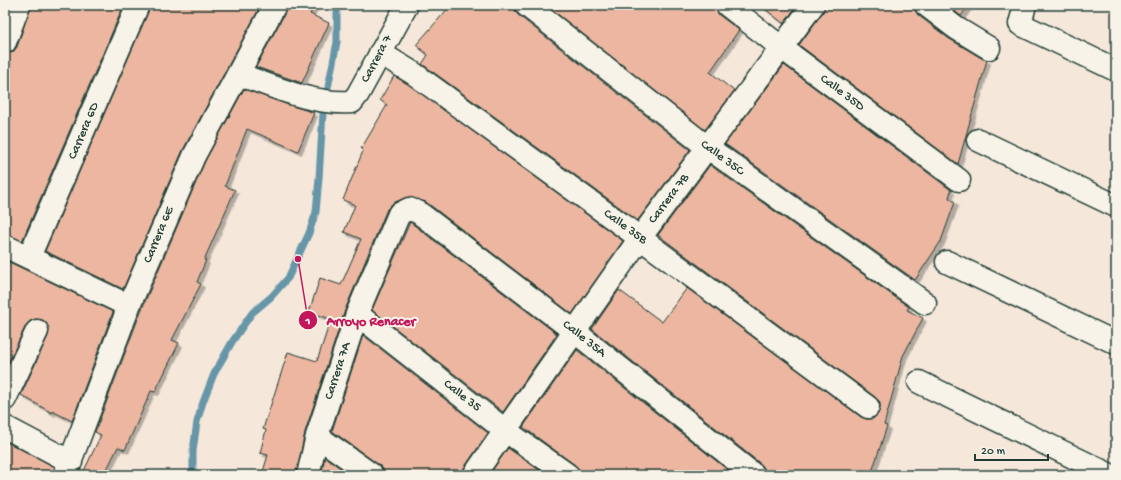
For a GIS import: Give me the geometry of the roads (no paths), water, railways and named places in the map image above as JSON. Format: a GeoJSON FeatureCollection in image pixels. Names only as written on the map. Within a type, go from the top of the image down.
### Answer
{"type":"FeatureCollection","features":[{"type":"Feature","properties":{"kind":"street"},"geometry":{"type":"LineString","coordinates":[[5,42],[19,5]]}},
{"type":"Feature","properties":{"kind":"street","name":"Carrera 6D"},"geometry":{"type":"LineString","coordinates":[[29,257],[138,5]]}},
{"type":"Feature","properties":{"kind":"street","name":"Carrera 6E"},"geometry":{"type":"LineString","coordinates":[[68,468],[129,306],[194,156],[275,5]]}},
{"type":"Feature","properties":{"kind":"street","name":"Carrera 7"},"geometry":{"type":"LineString","coordinates":[[238,74],[312,100],[340,103],[352,102],[358,94],[407,5]]}},
{"type":"Feature","properties":{"kind":"street","name":"Calle 35C"},"geometry":{"type":"LineString","coordinates":[[526,5],[707,148],[925,303]]}},
{"type":"Feature","properties":{"kind":"street","name":"Calle 35D"},"geometry":{"type":"LineString","coordinates":[[727,5],[958,180]]}},
{"type":"Feature","properties":{"kind":"street","name":"Carrera 7B"},"geometry":{"type":"LineString","coordinates":[[474,475],[506,431],[574,330],[640,238],[813,5]]}},
{"type":"Feature","properties":{"kind":"street"},"geometry":{"type":"LineString","coordinates":[[926,5],[956,28],[989,48]]}},
{"type":"Feature","properties":{"kind":"street"},"geometry":{"type":"LineString","coordinates":[[1025,5],[1020,24],[1116,70]]}},
{"type":"Feature","properties":{"kind":"street","name":"Calle 35B"},"geometry":{"type":"LineString","coordinates":[[380,53],[413,73],[640,238],[868,407]]}},
{"type":"Feature","properties":{"kind":"street"},"geometry":{"type":"LineString","coordinates":[[978,140],[1116,206]]}},
{"type":"Feature","properties":{"kind":"street","name":"Carrera 7A"},"geometry":{"type":"LineString","coordinates":[[308,475],[317,436],[357,314],[399,214],[408,209]]}},
{"type":"Feature","properties":{"kind":"street","name":"Calle 35A"},"geometry":{"type":"LineString","coordinates":[[408,209],[418,212],[574,330],[754,475]]}},
{"type":"Feature","properties":{"kind":"street"},"geometry":{"type":"LineString","coordinates":[[5,246],[129,306]]}},
{"type":"Feature","properties":{"kind":"street"},"geometry":{"type":"LineString","coordinates":[[947,262],[1116,343]]}},
{"type":"Feature","properties":{"kind":"street","name":"Calle 35"},"geometry":{"type":"LineString","coordinates":[[357,314],[506,431],[568,475]]}},
{"type":"Feature","properties":{"kind":"street"},"geometry":{"type":"LineString","coordinates":[[5,399],[37,331]]}},
{"type":"Feature","properties":{"kind":"street"},"geometry":{"type":"LineString","coordinates":[[919,382],[1110,475]]}},
{"type":"Feature","properties":{"kind":"street"},"geometry":{"type":"LineString","coordinates":[[5,427],[68,468]]}},
{"type":"Feature","properties":{"kind":"street"},"geometry":{"type":"LineString","coordinates":[[317,436],[372,475]]}},
{"type":"Feature","properties":{"kind":"waterway"},"geometry":{"type":"LineString","coordinates":[[193,475],[193,451],[197,422],[214,374],[232,342],[252,313],[271,297],[288,278],[309,233],[316,212],[323,113],[337,42],[338,5]]}},
{"type":"Feature","properties":{"kind":"place","name":"Arroyo Renacer"},"geometry":{"type":"Point","coordinates":[298,259]}}]}
